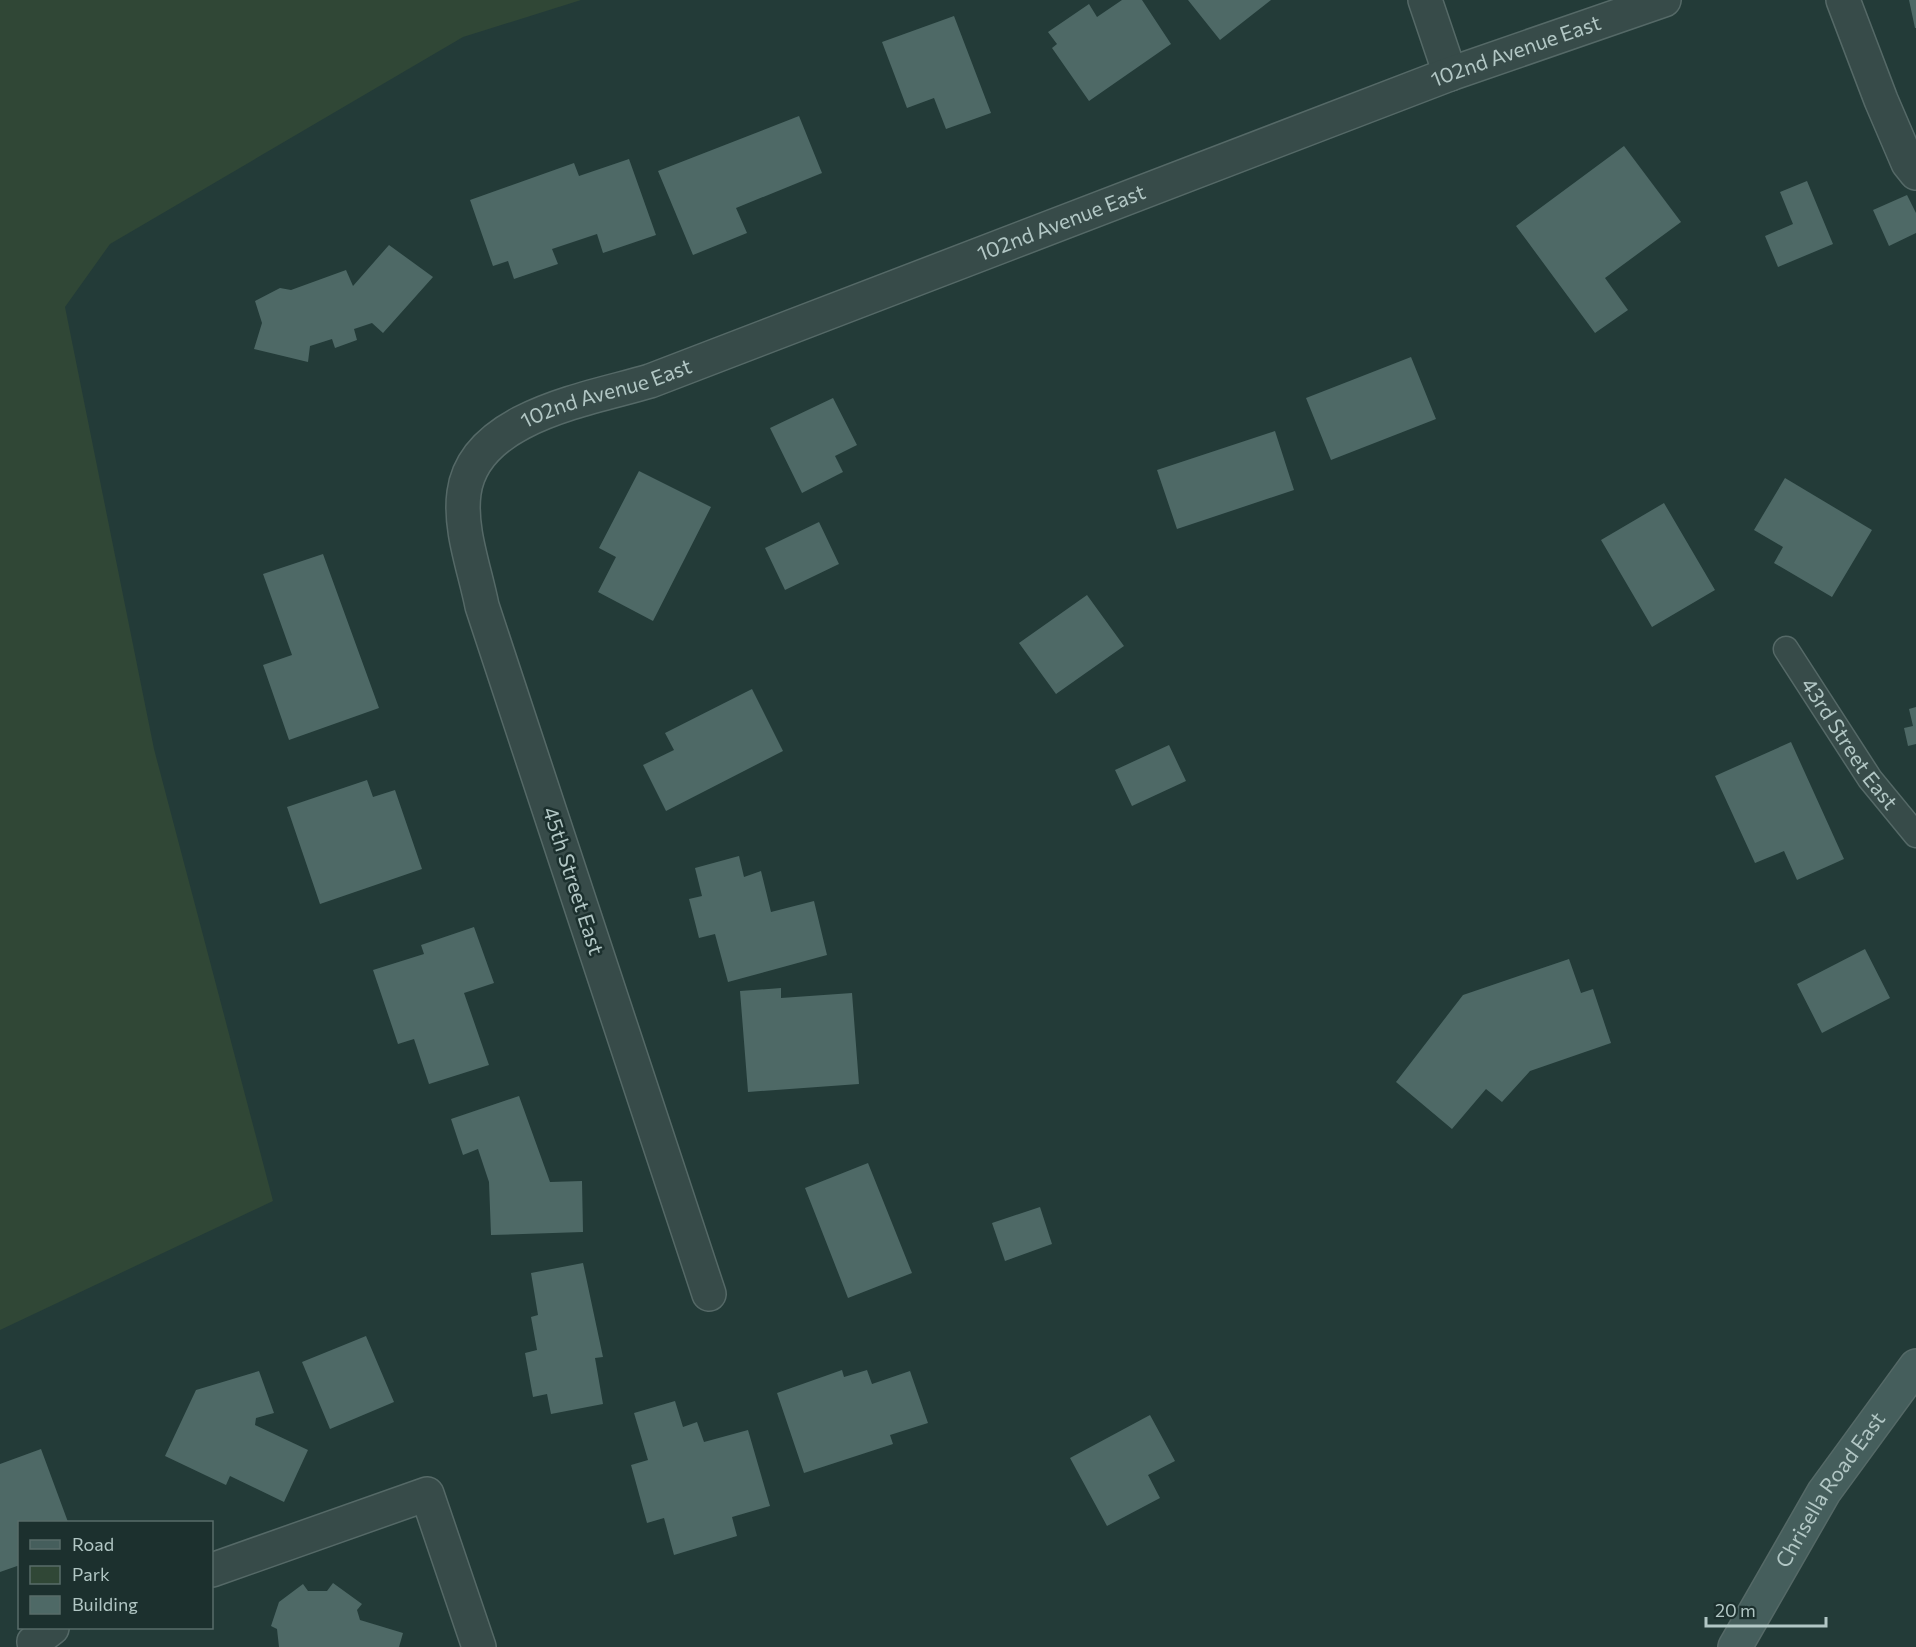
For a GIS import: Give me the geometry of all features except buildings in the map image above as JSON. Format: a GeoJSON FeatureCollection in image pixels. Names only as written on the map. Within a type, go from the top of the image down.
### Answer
{"type":"FeatureCollection","features":[{"type":"Feature","properties":{"kind":"street"},"geometry":{"type":"LineString","coordinates":[[1425,0],[1450,74]]}},
{"type":"Feature","properties":{"kind":"street","name":"102nd Avenue East"},"geometry":{"type":"LineString","coordinates":[[474,464],[491,441],[507,429],[557,408],[650,381],[1450,74],[1664,0]]}},
{"type":"Feature","properties":{"kind":"street"},"geometry":{"type":"LineString","coordinates":[[1843,0],[1881,100],[1908,163],[1916,173]]}},
{"type":"Feature","properties":{"kind":"street","name":"45th Street East"},"geometry":{"type":"LineString","coordinates":[[474,464],[464,492],[464,518],[482,606],[709,1294]]}},
{"type":"Feature","properties":{"kind":"street","name":"Chrisella Road East"},"geometry":{"type":"LineString","coordinates":[[1735,1647],[1824,1492],[1916,1366]]}},
{"type":"Feature","properties":{"kind":"street"},"geometry":{"type":"LineString","coordinates":[[213,1570],[427,1494],[479,1647]]}},
{"type":"Feature","properties":{"kind":"street"},"geometry":{"type":"LineString","coordinates":[[35,1647],[34,1642],[51,1629]]}},
{"type":"Feature","properties":{"kind":"lane","name":"43rd Street East"},"geometry":{"type":"LineString","coordinates":[[1786,649],[1870,779],[1916,835]]}},
{"type":"Feature","properties":{"kind":"green space"},"geometry":{"type":"Polygon","coordinates":[[[0,0],[581,0],[463,37],[110,244],[65,307],[154,749],[273,1201],[0,1330],[0,0]]]}}]}
